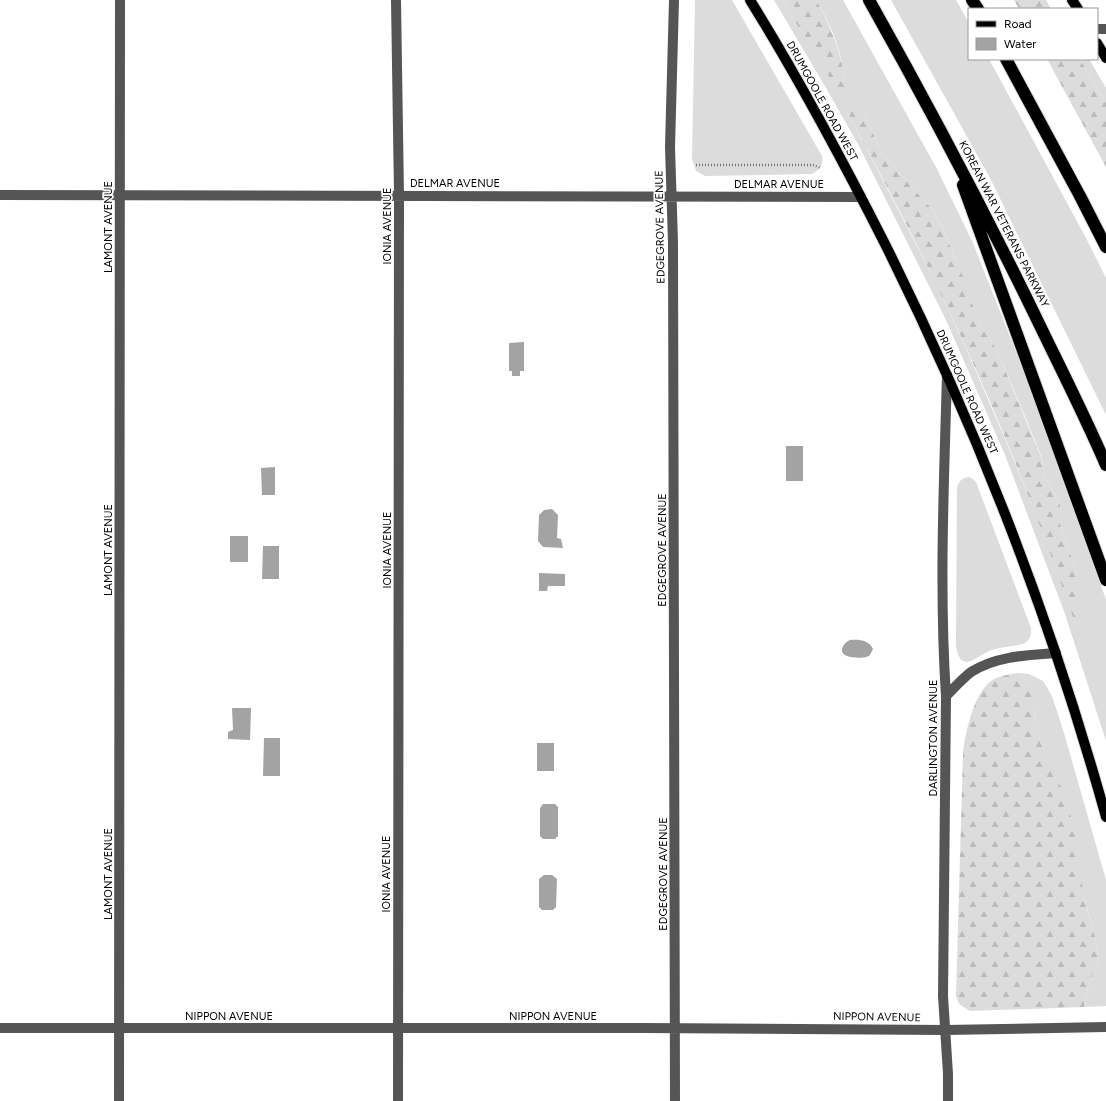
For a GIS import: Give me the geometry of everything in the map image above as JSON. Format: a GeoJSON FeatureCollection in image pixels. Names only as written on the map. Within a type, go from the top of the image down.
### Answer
{"type":"FeatureCollection","features":[{"type":"Feature","properties":{"kind":"highway","name":"KOREAN WAR VETERANS PARKWAY"},"geometry":{"type":"LineString","coordinates":[[869,0],[988,218],[1106,465]]}},
{"type":"Feature","properties":{"kind":"highway"},"geometry":{"type":"LineString","coordinates":[[1007,60],[1106,247]]}},
{"type":"Feature","properties":{"kind":"highway"},"geometry":{"type":"LineString","coordinates":[[950,146],[1009,315],[1106,580]]}},
{"type":"Feature","properties":{"kind":"main road","name":"DRUMGOOLE ROAD WEST"},"geometry":{"type":"LineString","coordinates":[[750,0],[822,123],[861,197],[907,288],[947,375],[1028,572],[1056,653],[1106,817]]}},
{"type":"Feature","properties":{"kind":"main road"},"geometry":{"type":"LineString","coordinates":[[1098,45],[1106,58]]}},
{"type":"Feature","properties":{"kind":"street","name":"LAMONT AVENUE"},"geometry":{"type":"LineString","coordinates":[[120,0],[120,1101]]}},
{"type":"Feature","properties":{"kind":"street","name":"IONIA AVENUE"},"geometry":{"type":"LineString","coordinates":[[396,0],[399,195],[398,1101]]}},
{"type":"Feature","properties":{"kind":"street","name":"EDGEGROVE AVENUE"},"geometry":{"type":"LineString","coordinates":[[674,0],[670,147],[673,259],[675,1101]]}},
{"type":"Feature","properties":{"kind":"street","name":"DELMAR AVENUE"},"geometry":{"type":"LineString","coordinates":[[0,195],[861,197]]}},
{"type":"Feature","properties":{"kind":"street","name":"DARLINGTON AVENUE"},"geometry":{"type":"LineString","coordinates":[[947,375],[944,482],[943,640],[946,696],[943,996],[948,1074],[948,1101]]}},
{"type":"Feature","properties":{"kind":"street"},"geometry":{"type":"LineString","coordinates":[[946,696],[970,673],[982,666],[1009,658],[1056,653]]}},
{"type":"Feature","properties":{"kind":"street","name":"NIPPON AVENUE"},"geometry":{"type":"LineString","coordinates":[[0,1028],[675,1028],[945,1030],[1106,1027]]}},
{"type":"Feature","properties":{"kind":"path"},"geometry":{"type":"LineString","coordinates":[[696,165],[813,165],[821,168]]}},
{"type":"Feature","properties":{"kind":"green space"},"geometry":{"type":"Polygon","coordinates":[[[695,0],[732,0],[822,156],[822,165],[817,171],[812,174],[705,176],[696,171],[692,159],[695,0]]]}},
{"type":"Feature","properties":{"kind":"green space"},"geometry":{"type":"Polygon","coordinates":[[[774,0],[782,0],[842,97],[844,78],[841,57],[826,17],[816,0],[843,0],[937,169],[973,243],[1044,423],[1106,600],[1106,741],[1065,614],[1005,455],[946,320],[859,146],[774,0]],[[846,109],[936,283],[965,346],[1035,512],[1056,566],[1078,630],[1078,575],[1060,524],[1060,503],[1045,476],[1041,456],[1027,421],[999,355],[990,338],[979,325],[955,257],[942,226],[932,209],[889,162],[880,149],[864,114],[846,109]]]}},
{"type":"Feature","properties":{"kind":"green space"},"geometry":{"type":"Polygon","coordinates":[[[782,0],[816,0],[827,20],[842,63],[845,89],[842,98],[782,0]]]}},
{"type":"Feature","properties":{"kind":"green space"},"geometry":{"type":"Polygon","coordinates":[[[891,0],[956,0],[968,21],[968,60],[990,60],[1086,238],[1106,278],[1106,415],[990,178],[891,0]]]}},
{"type":"Feature","properties":{"kind":"green space"},"geometry":{"type":"Polygon","coordinates":[[[1014,0],[1046,0],[1050,8],[1018,8],[1014,0]]]}},
{"type":"Feature","properties":{"kind":"green space"},"geometry":{"type":"Polygon","coordinates":[[[1048,60],[1081,60],[1106,103],[1106,167],[1048,60]]]}},
{"type":"Feature","properties":{"kind":"green space"},"geometry":{"type":"Polygon","coordinates":[[[1081,60],[1090,60],[1106,88],[1106,103],[1081,60]]]}},
{"type":"Feature","properties":{"kind":"green space"},"geometry":{"type":"Polygon","coordinates":[[[846,109],[859,109],[864,114],[880,149],[889,162],[932,209],[942,226],[966,284],[979,325],[990,338],[999,355],[1041,457],[1045,476],[1060,503],[1060,524],[1078,575],[1081,592],[1078,631],[1030,499],[976,369],[903,218],[846,109]]]}},
{"type":"Feature","properties":{"kind":"green space"},"geometry":{"type":"Polygon","coordinates":[[[969,477],[976,482],[1031,628],[1031,634],[1028,641],[1024,643],[992,650],[967,662],[960,658],[956,645],[957,489],[960,481],[969,477]]]}},
{"type":"Feature","properties":{"kind":"green space"},"geometry":{"type":"Polygon","coordinates":[[[1018,673],[1029,674],[1043,681],[1052,696],[1106,880],[1106,1006],[1084,1007],[1089,984],[1099,962],[1095,937],[1044,751],[1035,726],[1034,707],[1026,683],[1018,673]]]}},
{"type":"Feature","properties":{"kind":"green space"},"geometry":{"type":"Polygon","coordinates":[[[1018,673],[1032,694],[1035,726],[1044,751],[1057,776],[1074,825],[1084,898],[1095,937],[1099,962],[1089,984],[1084,1007],[970,1011],[959,1004],[956,996],[963,752],[971,714],[979,695],[991,681],[1018,673]]]}},
{"type":"Feature","properties":{"kind":"water"},"geometry":{"type":"Polygon","coordinates":[[[524,342],[524,371],[520,371],[520,376],[512,376],[512,371],[509,371],[509,343],[524,342]]]}},
{"type":"Feature","properties":{"kind":"water"},"geometry":{"type":"Polygon","coordinates":[[[786,446],[803,446],[803,481],[786,481],[786,446]]]}},
{"type":"Feature","properties":{"kind":"water"},"geometry":{"type":"Polygon","coordinates":[[[275,467],[275,495],[262,495],[261,468],[275,467]]]}},
{"type":"Feature","properties":{"kind":"water"},"geometry":{"type":"Polygon","coordinates":[[[552,509],[558,515],[557,538],[561,539],[563,548],[543,547],[538,541],[539,515],[544,510],[552,509]]]}},
{"type":"Feature","properties":{"kind":"water"},"geometry":{"type":"Polygon","coordinates":[[[230,536],[248,536],[248,562],[230,562],[230,536]]]}},
{"type":"Feature","properties":{"kind":"water"},"geometry":{"type":"Polygon","coordinates":[[[263,546],[279,546],[279,579],[262,579],[263,546]]]}},
{"type":"Feature","properties":{"kind":"water"},"geometry":{"type":"Polygon","coordinates":[[[539,573],[565,574],[565,586],[548,586],[547,591],[539,591],[539,573]]]}},
{"type":"Feature","properties":{"kind":"water"},"geometry":{"type":"Polygon","coordinates":[[[850,640],[860,640],[869,644],[873,649],[870,655],[859,658],[844,655],[842,653],[842,648],[850,640]]]}},
{"type":"Feature","properties":{"kind":"water"},"geometry":{"type":"Polygon","coordinates":[[[232,708],[251,708],[250,740],[228,739],[228,732],[233,730],[232,708]]]}},
{"type":"Feature","properties":{"kind":"water"},"geometry":{"type":"Polygon","coordinates":[[[264,738],[280,738],[280,776],[263,776],[264,738]]]}},
{"type":"Feature","properties":{"kind":"water"},"geometry":{"type":"Polygon","coordinates":[[[537,743],[554,743],[554,771],[537,771],[537,743]]]}},
{"type":"Feature","properties":{"kind":"water"},"geometry":{"type":"Polygon","coordinates":[[[543,804],[555,804],[558,807],[558,836],[555,839],[543,839],[540,836],[540,808],[543,804]]]}},
{"type":"Feature","properties":{"kind":"water"},"geometry":{"type":"Polygon","coordinates":[[[544,875],[552,875],[557,879],[556,907],[553,910],[542,910],[539,907],[539,879],[544,875]]]}}]}
